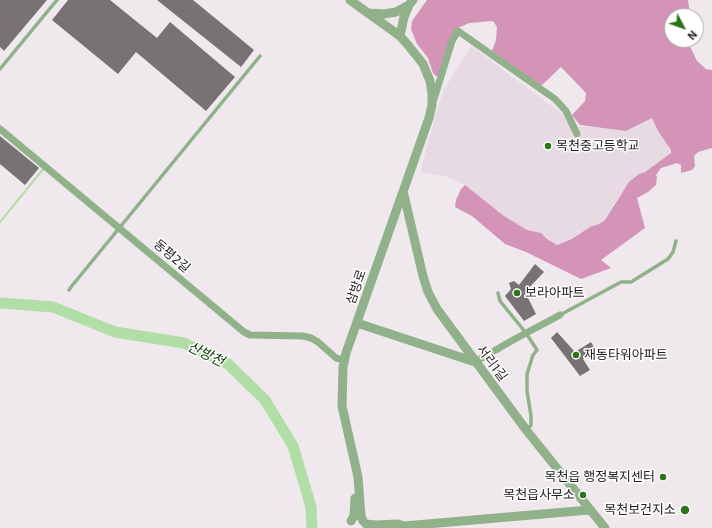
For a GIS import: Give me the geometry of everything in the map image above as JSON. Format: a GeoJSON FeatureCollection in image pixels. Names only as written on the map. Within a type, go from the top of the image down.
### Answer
{"type":"FeatureCollection","features":[{"type":"Feature","properties":{"kind":"street","name":"삼방로"},"geometry":{"type":"LineString","coordinates":[[350,0],[400,36],[423,64],[430,81],[432,105]]}},
{"type":"Feature","properties":{"kind":"street"},"geometry":{"type":"LineString","coordinates":[[368,13],[384,14],[396,12],[411,2]]}},
{"type":"Feature","properties":{"kind":"street"},"geometry":{"type":"LineString","coordinates":[[400,36],[404,17],[411,2]]}},
{"type":"Feature","properties":{"kind":"street","name":"삼방로"},"geometry":{"type":"LineString","coordinates":[[365,524],[361,516],[360,488],[351,441],[342,406],[346,353],[403,191],[452,41],[458,31],[555,100],[566,111],[577,134]]}},
{"type":"Feature","properties":{"kind":"street","name":"동평2길"},"geometry":{"type":"LineString","coordinates":[[0,129],[244,332],[250,335],[303,336],[311,338],[318,342],[336,358],[345,360]]}},
{"type":"Feature","properties":{"kind":"street","name":"서리1길"},"geometry":{"type":"LineString","coordinates":[[403,191],[428,292],[437,308],[475,362],[527,431],[605,528]]}},
{"type":"Feature","properties":{"kind":"street"},"geometry":{"type":"LineString","coordinates":[[357,322],[475,362],[560,315]]}},
{"type":"Feature","properties":{"kind":"street","name":"삼방로"},"geometry":{"type":"LineString","coordinates":[[349,525],[354,516],[355,488],[358,482]]}},
{"type":"Feature","properties":{"kind":"street"},"geometry":{"type":"LineString","coordinates":[[349,525],[358,519],[365,524],[398,524],[402,527],[589,510]]}},
{"type":"Feature","properties":{"kind":"lane"},"geometry":{"type":"LineString","coordinates":[[0,69],[57,0]]}},
{"type":"Feature","properties":{"kind":"lane"},"geometry":{"type":"LineString","coordinates":[[69,290],[260,56]]}},
{"type":"Feature","properties":{"kind":"lane"},"geometry":{"type":"LineString","coordinates":[[560,315],[621,282],[631,282],[668,259],[673,252],[676,241]]}},
{"type":"Feature","properties":{"kind":"lane"},"geometry":{"type":"LineString","coordinates":[[498,293],[500,301],[526,333],[537,350],[533,355],[527,374],[527,391],[532,416],[531,425],[527,431]]}},
{"type":"Feature","properties":{"kind":"shaded area"},"geometry":{"type":"Polygon","coordinates":[[[427,0],[688,0],[689,8],[664,8],[664,48],[691,48],[697,61],[706,69],[712,70],[712,148],[698,152],[694,156],[695,166],[692,170],[681,173],[681,165],[677,163],[661,168],[656,175],[656,185],[648,192],[637,198],[645,228],[601,260],[611,268],[581,279],[526,252],[505,244],[472,216],[455,207],[456,200],[461,189],[465,185],[504,216],[527,230],[541,233],[557,245],[572,239],[590,227],[605,220],[629,182],[671,153],[671,150],[658,131],[652,118],[626,131],[580,125],[572,115],[585,101],[586,93],[561,67],[541,86],[492,51],[496,40],[497,27],[493,21],[469,23],[456,29],[439,76],[436,76],[433,73],[428,58],[417,44],[411,29],[412,21],[427,0]]]}},
{"type":"Feature","properties":{"kind":"shaded area","name":"목천중고등학교"},"geometry":{"type":"Polygon","coordinates":[[[471,46],[580,127],[596,127],[626,131],[652,118],[658,131],[671,150],[671,153],[645,172],[639,174],[619,196],[605,220],[590,227],[573,239],[557,245],[541,234],[527,230],[504,216],[465,185],[448,177],[421,172],[439,103],[445,88],[471,46]]]}},
{"type":"Feature","properties":{"kind":"building"},"geometry":{"type":"Polygon","coordinates":[[[0,0],[47,0],[4,51],[0,47],[0,0]]]}},
{"type":"Feature","properties":{"kind":"building"},"geometry":{"type":"Polygon","coordinates":[[[68,0],[110,0],[157,38],[170,22],[235,77],[206,111],[136,52],[118,74],[52,20],[68,0]]]}},
{"type":"Feature","properties":{"kind":"building"},"geometry":{"type":"Polygon","coordinates":[[[157,0],[193,0],[254,50],[241,67],[157,0]]]}},
{"type":"Feature","properties":{"kind":"building"},"geometry":{"type":"Polygon","coordinates":[[[0,136],[39,168],[25,185],[0,164],[0,136]]]}},
{"type":"Feature","properties":{"kind":"building","name":"보라아파트"},"geometry":{"type":"Polygon","coordinates":[[[535,264],[544,272],[525,292],[536,314],[524,321],[505,296],[511,289],[509,283],[514,281],[519,285],[535,264]]]}},
{"type":"Feature","properties":{"kind":"building","name":"재동타워아파트"},"geometry":{"type":"Polygon","coordinates":[[[557,332],[575,352],[591,342],[596,351],[583,359],[590,370],[580,376],[551,338],[557,332]]]}},
{"type":"Feature","properties":{"kind":"waterway"},"geometry":{"type":"LineString","coordinates":[[0,222],[44,168]]}},
{"type":"Feature","properties":{"kind":"waterway","name":"산방천"},"geometry":{"type":"LineString","coordinates":[[0,303],[53,307],[115,332],[184,343],[228,364],[265,400],[293,446],[311,507],[312,528]]}},
{"type":"Feature","properties":{"kind":"place","name":"목천중고등학교"},"geometry":{"type":"Point","coordinates":[548,146]}},
{"type":"Feature","properties":{"kind":"place","name":"보라아파트"},"geometry":{"type":"Point","coordinates":[517,293]}},
{"type":"Feature","properties":{"kind":"place","name":"재동타워아파트"},"geometry":{"type":"Point","coordinates":[576,355]}},
{"type":"Feature","properties":{"kind":"place","name":"목천읍 행정복지센터"},"geometry":{"type":"Point","coordinates":[663,477]}},
{"type":"Feature","properties":{"kind":"place","name":"목천읍사무소"},"geometry":{"type":"Point","coordinates":[583,495]}},
{"type":"Feature","properties":{"kind":"place","name":"목천보건지소"},"geometry":{"type":"Point","coordinates":[685,510]}}]}
